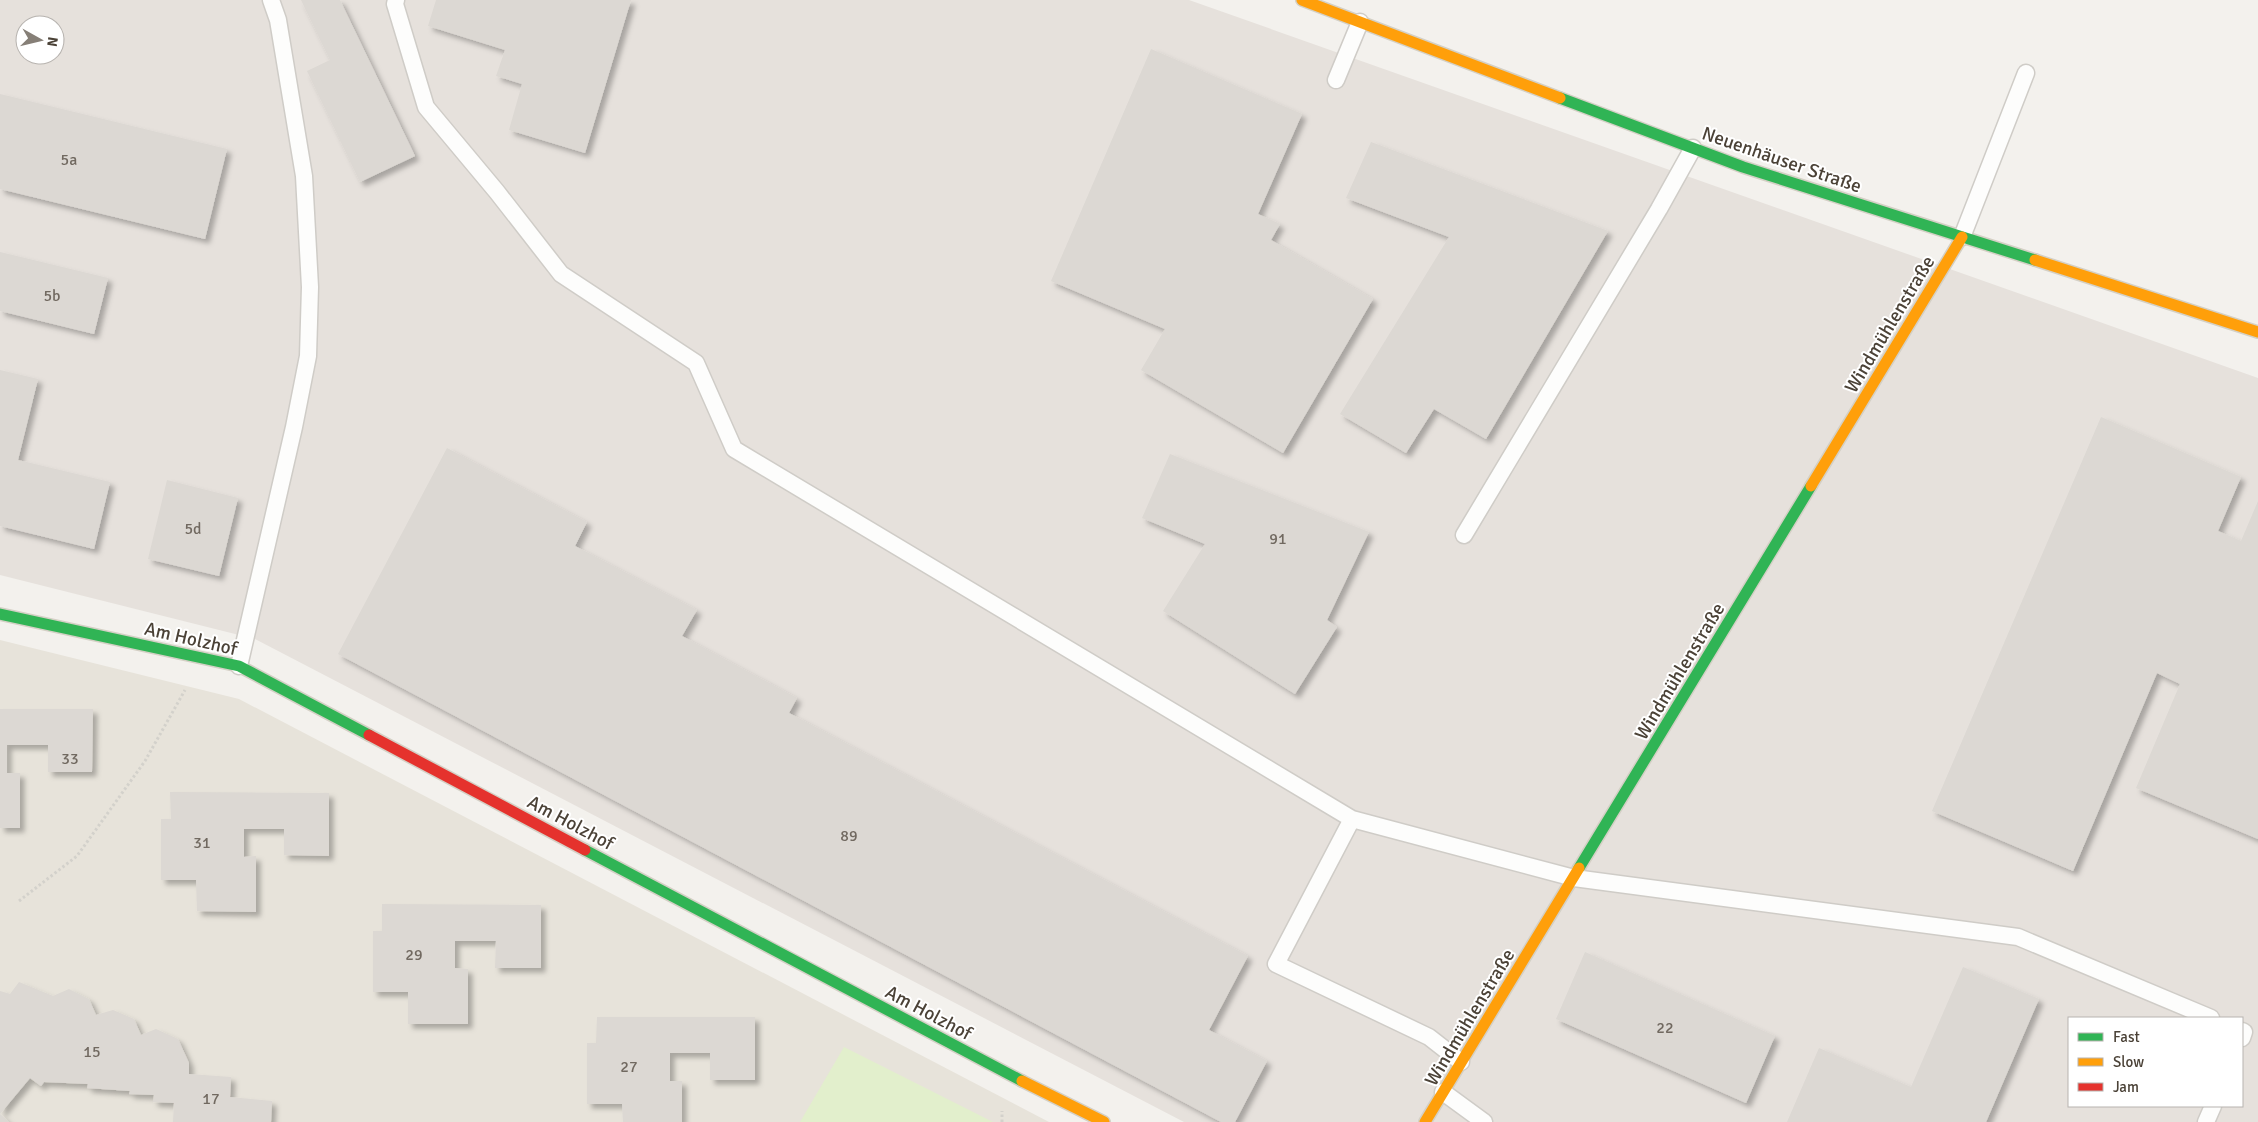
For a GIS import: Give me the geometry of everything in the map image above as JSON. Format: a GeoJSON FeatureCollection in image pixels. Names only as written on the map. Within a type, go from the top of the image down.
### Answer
{"type":"FeatureCollection","features":[{"type":"Feature","properties":{"kind":"street","name":"Neuenhäuser Straße"},"geometry":{"type":"LineString","coordinates":[[1302,0],[1743,167],[2258,332]]}},
{"type":"Feature","properties":{"kind":"street","name":"Windmühlenstraße"},"geometry":{"type":"LineString","coordinates":[[1425,1122],[1962,237]]}},
{"type":"Feature","properties":{"kind":"street","name":"Am Holzhof"},"geometry":{"type":"LineString","coordinates":[[0,614],[239,666],[1008,1074],[1104,1122]]}},
{"type":"Feature","properties":{"kind":"lane"},"geometry":{"type":"LineString","coordinates":[[239,666],[292,436],[308,356],[310,287],[304,176],[278,20],[271,0]]}},
{"type":"Feature","properties":{"kind":"lane"},"geometry":{"type":"LineString","coordinates":[[396,0],[395,4],[426,107],[497,192],[561,274],[696,363],[734,449],[1352,819],[1574,878],[2018,937],[2209,1017]]}},
{"type":"Feature","properties":{"kind":"lane"},"geometry":{"type":"LineString","coordinates":[[1336,80],[1360,22]]}},
{"type":"Feature","properties":{"kind":"lane"},"geometry":{"type":"LineString","coordinates":[[1962,237],[2026,73]]}},
{"type":"Feature","properties":{"kind":"lane"},"geometry":{"type":"LineString","coordinates":[[1464,535],[1659,209],[1693,148]]}},
{"type":"Feature","properties":{"kind":"lane"},"geometry":{"type":"LineString","coordinates":[[1352,819],[1276,964],[1429,1036],[1461,1062]]}},
{"type":"Feature","properties":{"kind":"lane"},"geometry":{"type":"LineString","coordinates":[[1443,1092],[1484,1122]]}},
{"type":"Feature","properties":{"kind":"lane"},"geometry":{"type":"LineString","coordinates":[[2206,1122],[2213,1107]]}},
{"type":"Feature","properties":{"kind":"path"},"geometry":{"type":"LineString","coordinates":[[19,901],[77,856],[146,761],[203,658]]}},
{"type":"Feature","properties":{"kind":"shaded area"},"geometry":{"type":"Polygon","coordinates":[[[0,0],[1189,0],[2258,378],[2258,1122],[1184,1122],[255,639],[0,575],[0,0]]]}},
{"type":"Feature","properties":{"kind":"shaded area"},"geometry":{"type":"Polygon","coordinates":[[[0,640],[239,699],[1049,1122],[0,1122],[0,640]]]}},
{"type":"Feature","properties":{"kind":"green space"},"geometry":{"type":"Polygon","coordinates":[[[844,1047],[993,1122],[800,1122],[844,1047]]]}},
{"type":"Feature","properties":{"kind":"building"},"geometry":{"type":"Polygon","coordinates":[[[301,0],[340,0],[415,156],[360,182],[307,71],[330,60],[301,0]]]}},
{"type":"Feature","properties":{"kind":"building"},"geometry":{"type":"Polygon","coordinates":[[[436,0],[631,0],[585,153],[509,130],[522,84],[496,76],[505,50],[428,26],[436,0]]]}},
{"type":"Feature","properties":{"kind":"building"},"geometry":{"type":"Polygon","coordinates":[[[1151,49],[1302,114],[1258,214],[1280,224],[1271,240],[1373,299],[1283,453],[1141,370],[1165,329],[1051,281],[1151,49]]]}},
{"type":"Feature","properties":{"kind":"building"},"geometry":{"type":"Polygon","coordinates":[[[0,94],[227,149],[205,239],[0,189],[0,94]]]}},
{"type":"Feature","properties":{"kind":"building"},"geometry":{"type":"Polygon","coordinates":[[[1371,142],[1608,231],[1486,439],[1434,409],[1406,453],[1340,414],[1449,237],[1346,198],[1371,142]]]}},
{"type":"Feature","properties":{"kind":"building"},"geometry":{"type":"Polygon","coordinates":[[[0,252],[108,278],[94,334],[0,311],[0,252]]]}},
{"type":"Feature","properties":{"kind":"building"},"geometry":{"type":"Polygon","coordinates":[[[0,370],[38,379],[18,460],[110,482],[94,549],[0,526],[0,370]]]}},
{"type":"Feature","properties":{"kind":"building"},"geometry":{"type":"Polygon","coordinates":[[[2101,417],[2241,477],[2218,531],[2241,541],[2258,501],[2258,839],[2136,788],[2180,684],[2157,673],[2073,871],[1932,811],[2101,417]]]}},
{"type":"Feature","properties":{"kind":"building"},"geometry":{"type":"Polygon","coordinates":[[[447,448],[587,522],[575,546],[697,610],[682,636],[797,698],[789,713],[1248,956],[1209,1030],[1267,1061],[1235,1122],[1221,1122],[338,654],[447,448]]]}},
{"type":"Feature","properties":{"kind":"building"},"geometry":{"type":"Polygon","coordinates":[[[1170,454],[1369,532],[1327,620],[1337,627],[1295,694],[1163,611],[1205,544],[1142,518],[1170,454]]]}},
{"type":"Feature","properties":{"kind":"building"},"geometry":{"type":"Polygon","coordinates":[[[167,480],[238,498],[219,576],[148,559],[167,480]]]}},
{"type":"Feature","properties":{"kind":"building"},"geometry":{"type":"Polygon","coordinates":[[[0,709],[93,709],[92,772],[48,772],[48,745],[7,745],[7,773],[20,773],[20,828],[0,828],[0,709]]]}},
{"type":"Feature","properties":{"kind":"building"},"geometry":{"type":"Polygon","coordinates":[[[170,792],[329,793],[329,856],[284,855],[284,829],[244,829],[244,857],[256,856],[256,912],[197,911],[196,880],[161,880],[161,819],[171,819],[170,792]]]}},
{"type":"Feature","properties":{"kind":"building"},"geometry":{"type":"Polygon","coordinates":[[[382,904],[541,905],[541,968],[495,968],[496,941],[455,941],[455,968],[468,969],[468,1024],[408,1024],[408,992],[373,992],[373,931],[382,931],[382,904]]]}},
{"type":"Feature","properties":{"kind":"building"},"geometry":{"type":"Polygon","coordinates":[[[1585,952],[1775,1036],[1746,1103],[1556,1019],[1585,952]]]}},
{"type":"Feature","properties":{"kind":"building"},"geometry":{"type":"Polygon","coordinates":[[[1963,967],[2039,999],[1986,1122],[1787,1122],[1819,1048],[1911,1087],[1963,967]]]}},
{"type":"Feature","properties":{"kind":"building"},"geometry":{"type":"Polygon","coordinates":[[[19,982],[53,996],[69,989],[89,999],[96,1015],[113,1010],[134,1019],[141,1035],[156,1029],[178,1039],[189,1063],[189,1074],[231,1077],[230,1097],[272,1101],[271,1122],[173,1122],[174,1103],[153,1102],[154,1095],[129,1094],[130,1091],[87,1088],[88,1084],[44,1082],[41,1086],[30,1078],[0,1114],[0,991],[10,994],[19,982]]]}},
{"type":"Feature","properties":{"kind":"building"},"geometry":{"type":"Polygon","coordinates":[[[597,1017],[755,1017],[755,1080],[710,1080],[710,1053],[670,1053],[670,1081],[682,1081],[682,1122],[623,1122],[622,1104],[587,1104],[587,1043],[596,1043],[597,1017]]]}},
{"type":"Feature","properties":{"kind":"building"},"geometry":{"type":"Polygon","coordinates":[[[0,1114],[9,1122],[0,1122],[0,1114]]]}},
{"type":"Feature","properties":{"kind":"traffic: fast"},"geometry":{"type":"LineString","coordinates":[[1560,98],[1743,167],[2035,260]]}},
{"type":"Feature","properties":{"kind":"traffic: fast"},"geometry":{"type":"LineString","coordinates":[[1579,868],[1811,486]]}},
{"type":"Feature","properties":{"kind":"traffic: fast"},"geometry":{"type":"LineString","coordinates":[[0,614],[239,666],[369,735]]}},
{"type":"Feature","properties":{"kind":"traffic: fast"},"geometry":{"type":"LineString","coordinates":[[585,850],[1022,1081]]}},
{"type":"Feature","properties":{"kind":"traffic: slow"},"geometry":{"type":"LineString","coordinates":[[1302,0],[1560,98]]}},
{"type":"Feature","properties":{"kind":"traffic: slow"},"geometry":{"type":"LineString","coordinates":[[1811,486],[1962,237]]}},
{"type":"Feature","properties":{"kind":"traffic: slow"},"geometry":{"type":"LineString","coordinates":[[2035,260],[2258,332]]}},
{"type":"Feature","properties":{"kind":"traffic: slow"},"geometry":{"type":"LineString","coordinates":[[1425,1122],[1579,868]]}},
{"type":"Feature","properties":{"kind":"traffic: slow"},"geometry":{"type":"LineString","coordinates":[[1022,1081],[1104,1122]]}},
{"type":"Feature","properties":{"kind":"traffic: jam"},"geometry":{"type":"LineString","coordinates":[[369,735],[585,850]]}}]}
